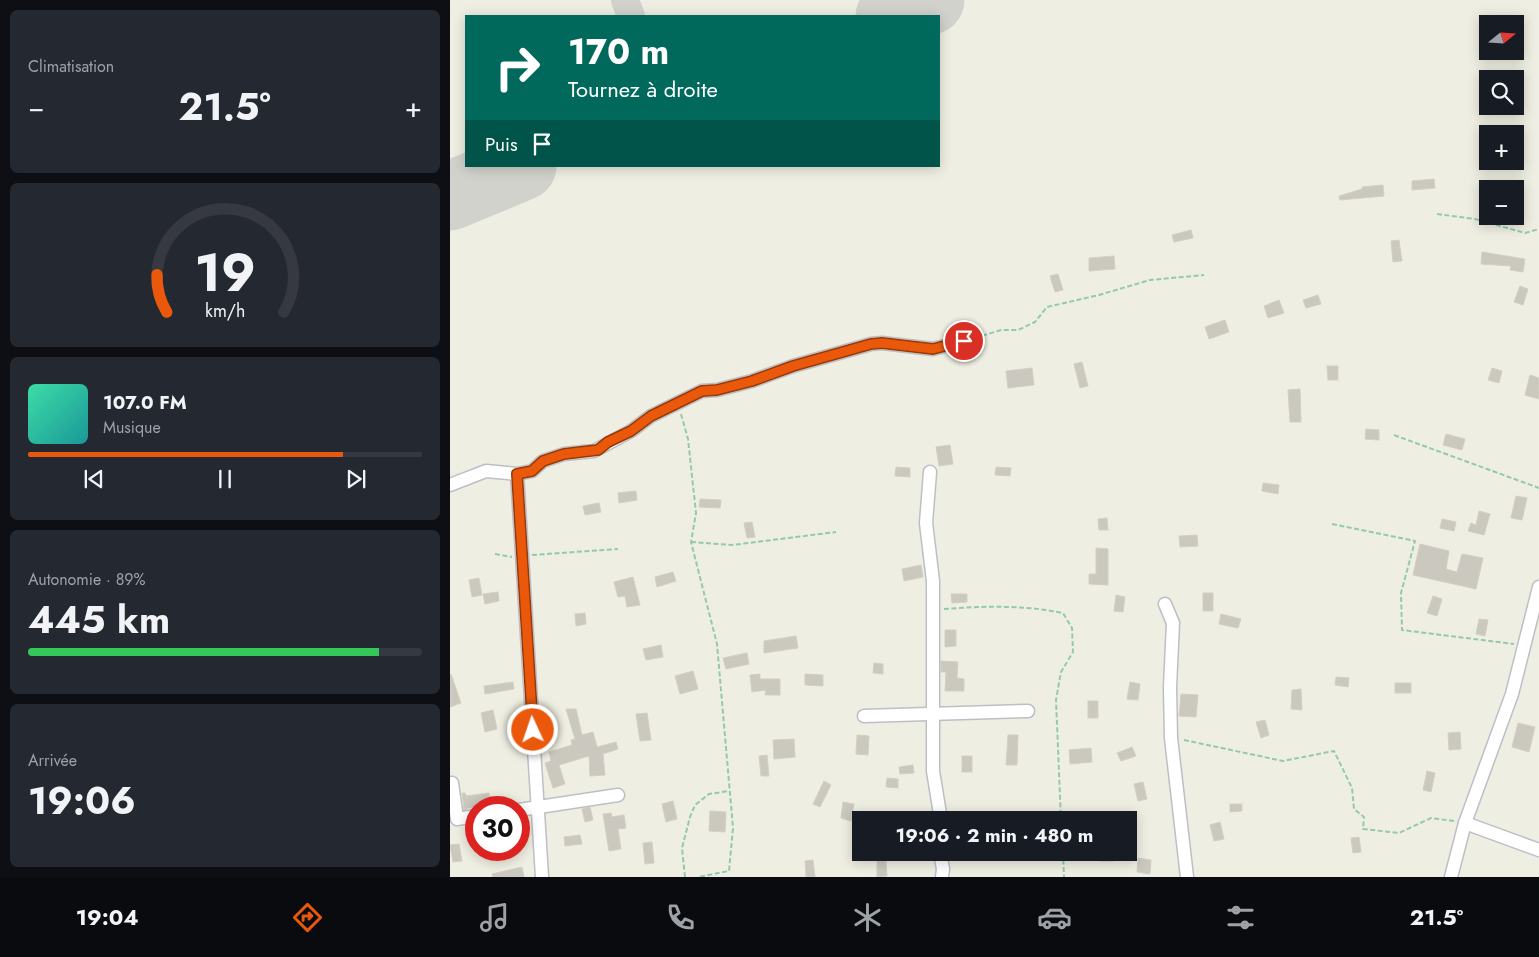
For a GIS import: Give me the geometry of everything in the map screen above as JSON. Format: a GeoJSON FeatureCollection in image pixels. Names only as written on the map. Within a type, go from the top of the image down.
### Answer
{"type":"FeatureCollection","features":[{"type":"Feature","properties":{"kind":"street"},"geometry":{"type":"LineString","coordinates":[[450,485],[486,471],[517,474],[532,471],[543,461],[564,454],[598,450],[608,442],[631,431],[651,416],[702,391],[717,390],[752,381],[793,366],[871,344],[882,343],[933,349],[964,341]]}},
{"type":"Feature","properties":{"kind":"street"},"geometry":{"type":"LineString","coordinates":[[930,472],[926,523],[933,581],[934,610],[933,771],[940,811]]}},
{"type":"Feature","properties":{"kind":"street"},"geometry":{"type":"LineString","coordinates":[[517,474],[542,877]]}},
{"type":"Feature","properties":{"kind":"street"},"geometry":{"type":"LineString","coordinates":[[1451,877],[1465,823],[1512,694],[1539,587]]}},
{"type":"Feature","properties":{"kind":"street"},"geometry":{"type":"LineString","coordinates":[[1164,604],[1173,623],[1170,687],[1172,738],[1187,877]]}},
{"type":"Feature","properties":{"kind":"street"},"geometry":{"type":"LineString","coordinates":[[864,716],[1028,711]]}},
{"type":"Feature","properties":{"kind":"street"},"geometry":{"type":"LineString","coordinates":[[452,783],[457,819],[465,818]]}},
{"type":"Feature","properties":{"kind":"street"},"geometry":{"type":"LineString","coordinates":[[530,808],[618,795]]}},
{"type":"Feature","properties":{"kind":"street"},"geometry":{"type":"LineString","coordinates":[[1465,823],[1539,850]]}},
{"type":"Feature","properties":{"kind":"street"},"geometry":{"type":"LineString","coordinates":[[942,861],[942,877]]}},
{"type":"Feature","properties":{"kind":"path"},"geometry":{"type":"LineString","coordinates":[[1437,214],[1489,222],[1525,232],[1539,229]]}},
{"type":"Feature","properties":{"kind":"path"},"geometry":{"type":"LineString","coordinates":[[964,341],[1001,330],[1018,330],[1035,322],[1047,307],[1150,280],[1204,275]]}},
{"type":"Feature","properties":{"kind":"path"},"geometry":{"type":"LineString","coordinates":[[678,402],[688,439],[696,513],[691,542],[717,644],[733,828],[729,871],[698,877]]}},
{"type":"Feature","properties":{"kind":"path"},"geometry":{"type":"LineString","coordinates":[[1394,435],[1539,488]]}},
{"type":"Feature","properties":{"kind":"path"},"geometry":{"type":"LineString","coordinates":[[1332,524],[1415,540],[1401,593],[1402,630],[1524,646]]}},
{"type":"Feature","properties":{"kind":"path"},"geometry":{"type":"LineString","coordinates":[[691,542],[732,545],[836,532]]}},
{"type":"Feature","properties":{"kind":"path"},"geometry":{"type":"LineString","coordinates":[[495,554],[510,558],[618,548]]}},
{"type":"Feature","properties":{"kind":"path"},"geometry":{"type":"LineString","coordinates":[[934,610],[1015,608],[1064,613],[1072,628],[1073,652],[1061,672],[1056,700],[1061,811]]}},
{"type":"Feature","properties":{"kind":"path"},"geometry":{"type":"LineString","coordinates":[[1172,738],[1283,761],[1334,751],[1352,788],[1354,809],[1364,817],[1363,829],[1399,833],[1431,818],[1465,823]]}},
{"type":"Feature","properties":{"kind":"path"},"geometry":{"type":"LineString","coordinates":[[684,877],[682,848],[695,805],[709,794],[730,791]]}},
{"type":"Feature","properties":{"kind":"path"},"geometry":{"type":"LineString","coordinates":[[1063,861],[1064,877]]}},
{"type":"Feature","properties":{"kind":"building"},"geometry":{"type":"Polygon","coordinates":[[[1434,179],[1435,188],[1412,190],[1412,181],[1434,179]]]}},
{"type":"Feature","properties":{"kind":"building"},"geometry":{"type":"Polygon","coordinates":[[[1383,185],[1384,196],[1340,200],[1339,196],[1362,189],[1362,187],[1383,185]]]}},
{"type":"Feature","properties":{"kind":"building"},"geometry":{"type":"Polygon","coordinates":[[[1191,230],[1193,238],[1174,242],[1172,235],[1191,230]]]}},
{"type":"Feature","properties":{"kind":"building"},"geometry":{"type":"Polygon","coordinates":[[[1399,240],[1402,261],[1393,262],[1391,241],[1399,240]]]}},
{"type":"Feature","properties":{"kind":"building"},"geometry":{"type":"Polygon","coordinates":[[[1482,252],[1525,259],[1523,272],[1510,270],[1511,266],[1481,264],[1482,252]]]}},
{"type":"Feature","properties":{"kind":"building"},"geometry":{"type":"Polygon","coordinates":[[[1114,256],[1115,269],[1089,271],[1089,258],[1114,256]]]}},
{"type":"Feature","properties":{"kind":"building"},"geometry":{"type":"Polygon","coordinates":[[[1058,274],[1063,290],[1055,292],[1050,276],[1058,274]]]}},
{"type":"Feature","properties":{"kind":"building"},"geometry":{"type":"Polygon","coordinates":[[[1520,286],[1528,289],[1523,305],[1514,302],[1520,286]]]}},
{"type":"Feature","properties":{"kind":"building"},"geometry":{"type":"Polygon","coordinates":[[[1318,295],[1321,304],[1306,308],[1303,300],[1318,295]]]}},
{"type":"Feature","properties":{"kind":"building"},"geometry":{"type":"Polygon","coordinates":[[[1279,300],[1284,313],[1268,318],[1264,306],[1279,300]]]}},
{"type":"Feature","properties":{"kind":"building"},"geometry":{"type":"Polygon","coordinates":[[[1225,320],[1229,332],[1209,339],[1205,327],[1225,320]]]}},
{"type":"Feature","properties":{"kind":"building"},"geometry":{"type":"Polygon","coordinates":[[[1082,362],[1088,386],[1080,388],[1074,364],[1082,362]]]}},
{"type":"Feature","properties":{"kind":"building"},"geometry":{"type":"Polygon","coordinates":[[[1327,366],[1338,366],[1338,380],[1328,380],[1327,366]]]}},
{"type":"Feature","properties":{"kind":"building"},"geometry":{"type":"Polygon","coordinates":[[[1032,368],[1034,385],[1008,388],[1006,371],[1032,368]]]}},
{"type":"Feature","properties":{"kind":"building"},"geometry":{"type":"Polygon","coordinates":[[[1492,368],[1502,371],[1499,383],[1488,380],[1492,368]]]}},
{"type":"Feature","properties":{"kind":"building"},"geometry":{"type":"Polygon","coordinates":[[[1530,375],[1539,378],[1539,399],[1525,395],[1530,375]]]}},
{"type":"Feature","properties":{"kind":"building"},"geometry":{"type":"Polygon","coordinates":[[[1300,389],[1301,422],[1290,422],[1288,390],[1300,389]]]}},
{"type":"Feature","properties":{"kind":"building"},"geometry":{"type":"Polygon","coordinates":[[[1366,429],[1379,430],[1379,440],[1365,439],[1366,429]]]}},
{"type":"Feature","properties":{"kind":"building"},"geometry":{"type":"Polygon","coordinates":[[[1446,434],[1465,439],[1462,450],[1443,445],[1446,434]]]}},
{"type":"Feature","properties":{"kind":"building"},"geometry":{"type":"Polygon","coordinates":[[[950,445],[953,464],[939,466],[936,447],[950,445]]]}},
{"type":"Feature","properties":{"kind":"building"},"geometry":{"type":"Polygon","coordinates":[[[896,467],[910,468],[910,477],[895,476],[896,467]]]}},
{"type":"Feature","properties":{"kind":"building"},"geometry":{"type":"Polygon","coordinates":[[[996,467],[1011,468],[1010,476],[995,475],[996,467]]]}},
{"type":"Feature","properties":{"kind":"building"},"geometry":{"type":"Polygon","coordinates":[[[1263,483],[1279,485],[1278,494],[1262,491],[1263,483]]]}},
{"type":"Feature","properties":{"kind":"building"},"geometry":{"type":"Polygon","coordinates":[[[636,491],[637,500],[619,503],[618,493],[636,491]]]}},
{"type":"Feature","properties":{"kind":"building"},"geometry":{"type":"Polygon","coordinates":[[[1516,496],[1527,498],[1522,520],[1511,518],[1516,496]]]}},
{"type":"Feature","properties":{"kind":"building"},"geometry":{"type":"Polygon","coordinates":[[[700,499],[721,500],[720,508],[699,507],[700,499]]]}},
{"type":"Feature","properties":{"kind":"building"},"geometry":{"type":"Polygon","coordinates":[[[599,503],[601,512],[585,515],[583,506],[599,503]]]}},
{"type":"Feature","properties":{"kind":"building"},"geometry":{"type":"Polygon","coordinates":[[[1479,511],[1490,514],[1484,535],[1468,531],[1471,523],[1476,525],[1479,511]]]}},
{"type":"Feature","properties":{"kind":"building"},"geometry":{"type":"Polygon","coordinates":[[[1107,518],[1108,530],[1099,530],[1098,519],[1107,518]]]}},
{"type":"Feature","properties":{"kind":"building"},"geometry":{"type":"Polygon","coordinates":[[[1442,519],[1456,522],[1454,531],[1440,528],[1442,519]]]}},
{"type":"Feature","properties":{"kind":"building"},"geometry":{"type":"Polygon","coordinates":[[[752,522],[755,537],[747,538],[744,523],[752,522]]]}},
{"type":"Feature","properties":{"kind":"building"},"geometry":{"type":"Polygon","coordinates":[[[1197,535],[1198,546],[1180,547],[1179,536],[1197,535]]]}},
{"type":"Feature","properties":{"kind":"building"},"geometry":{"type":"Polygon","coordinates":[[[1420,544],[1449,551],[1446,569],[1457,572],[1462,554],[1483,558],[1476,589],[1413,575],[1420,544]]]}},
{"type":"Feature","properties":{"kind":"building"},"geometry":{"type":"Polygon","coordinates":[[[1096,548],[1108,549],[1108,585],[1089,584],[1089,574],[1096,574],[1096,548]]]}},
{"type":"Feature","properties":{"kind":"building"},"geometry":{"type":"Polygon","coordinates":[[[921,565],[923,577],[904,581],[902,569],[921,565]]]}},
{"type":"Feature","properties":{"kind":"building"},"geometry":{"type":"Polygon","coordinates":[[[673,572],[676,581],[657,587],[655,577],[673,572]]]}},
{"type":"Feature","properties":{"kind":"building"},"geometry":{"type":"Polygon","coordinates":[[[633,577],[640,605],[627,607],[625,596],[618,597],[614,582],[633,577]]]}},
{"type":"Feature","properties":{"kind":"building"},"geometry":{"type":"Polygon","coordinates":[[[479,578],[482,595],[472,597],[469,580],[479,578]]]}},
{"type":"Feature","properties":{"kind":"building"},"geometry":{"type":"Polygon","coordinates":[[[498,592],[499,601],[485,604],[483,594],[498,592]]]}},
{"type":"Feature","properties":{"kind":"building"},"geometry":{"type":"Polygon","coordinates":[[[1203,593],[1213,593],[1213,611],[1203,611],[1203,593]]]}},
{"type":"Feature","properties":{"kind":"building"},"geometry":{"type":"Polygon","coordinates":[[[951,594],[967,594],[967,602],[952,603],[951,594]]]}},
{"type":"Feature","properties":{"kind":"building"},"geometry":{"type":"Polygon","coordinates":[[[1116,595],[1125,597],[1123,612],[1114,611],[1116,595]]]}},
{"type":"Feature","properties":{"kind":"building"},"geometry":{"type":"Polygon","coordinates":[[[1433,596],[1442,599],[1437,616],[1427,613],[1433,596]]]}},
{"type":"Feature","properties":{"kind":"building"},"geometry":{"type":"Polygon","coordinates":[[[585,613],[586,624],[576,626],[575,614],[585,613]]]}},
{"type":"Feature","properties":{"kind":"building"},"geometry":{"type":"Polygon","coordinates":[[[1221,614],[1241,619],[1238,628],[1219,624],[1221,614]]]}},
{"type":"Feature","properties":{"kind":"building"},"geometry":{"type":"Polygon","coordinates":[[[1479,619],[1488,620],[1485,636],[1476,634],[1479,619]]]}},
{"type":"Feature","properties":{"kind":"building"},"geometry":{"type":"Polygon","coordinates":[[[945,630],[956,630],[956,646],[945,647],[945,630]]]}},
{"type":"Feature","properties":{"kind":"building"},"geometry":{"type":"Polygon","coordinates":[[[796,636],[798,648],[764,653],[764,641],[796,636]]]}},
{"type":"Feature","properties":{"kind":"building"},"geometry":{"type":"Polygon","coordinates":[[[661,645],[663,657],[646,660],[643,649],[661,645]]]}},
{"type":"Feature","properties":{"kind":"building"},"geometry":{"type":"Polygon","coordinates":[[[747,653],[749,664],[726,669],[723,658],[747,653]]]}},
{"type":"Feature","properties":{"kind":"building"},"geometry":{"type":"Polygon","coordinates":[[[941,661],[958,662],[957,678],[964,679],[964,691],[945,691],[946,672],[941,672],[941,661]]]}},
{"type":"Feature","properties":{"kind":"building"},"geometry":{"type":"Polygon","coordinates":[[[874,663],[883,664],[883,674],[873,673],[874,663]]]}},
{"type":"Feature","properties":{"kind":"building"},"geometry":{"type":"Polygon","coordinates":[[[693,671],[698,689],[680,694],[675,676],[693,671]]]}},
{"type":"Feature","properties":{"kind":"building"},"geometry":{"type":"Polygon","coordinates":[[[760,674],[760,679],[780,679],[780,695],[765,695],[766,690],[752,692],[750,675],[760,674]]]}},
{"type":"Feature","properties":{"kind":"building"},"geometry":{"type":"Polygon","coordinates":[[[805,674],[823,675],[823,686],[805,685],[805,674]]]}},
{"type":"Feature","properties":{"kind":"building"},"geometry":{"type":"Polygon","coordinates":[[[450,675],[461,703],[450,707],[450,675]]]}},
{"type":"Feature","properties":{"kind":"building"},"geometry":{"type":"Polygon","coordinates":[[[1336,677],[1349,678],[1348,687],[1335,685],[1336,677]]]}},
{"type":"Feature","properties":{"kind":"building"},"geometry":{"type":"Polygon","coordinates":[[[513,682],[514,689],[485,694],[484,686],[513,682]]]}},
{"type":"Feature","properties":{"kind":"building"},"geometry":{"type":"Polygon","coordinates":[[[1130,682],[1140,684],[1138,700],[1127,699],[1130,682]]]}},
{"type":"Feature","properties":{"kind":"building"},"geometry":{"type":"Polygon","coordinates":[[[1395,683],[1411,683],[1411,693],[1395,693],[1395,683]]]}},
{"type":"Feature","properties":{"kind":"building"},"geometry":{"type":"Polygon","coordinates":[[[1301,689],[1302,710],[1291,709],[1292,690],[1301,689]]]}},
{"type":"Feature","properties":{"kind":"building"},"geometry":{"type":"Polygon","coordinates":[[[1181,694],[1198,695],[1196,717],[1179,716],[1181,694]]]}},
{"type":"Feature","properties":{"kind":"building"},"geometry":{"type":"Polygon","coordinates":[[[1088,701],[1098,701],[1098,718],[1088,718],[1088,701]]]}},
{"type":"Feature","properties":{"kind":"building"},"geometry":{"type":"Polygon","coordinates":[[[566,709],[576,709],[582,735],[593,732],[597,747],[616,742],[618,749],[603,754],[605,775],[590,776],[589,756],[559,765],[565,784],[553,788],[545,763],[551,761],[549,752],[572,745],[571,740],[575,739],[566,709]]]}},
{"type":"Feature","properties":{"kind":"building"},"geometry":{"type":"Polygon","coordinates":[[[493,710],[497,729],[485,732],[481,713],[493,710]]]}},
{"type":"Feature","properties":{"kind":"building"},"geometry":{"type":"Polygon","coordinates":[[[647,713],[651,740],[640,741],[636,714],[647,713]]]}},
{"type":"Feature","properties":{"kind":"building"},"geometry":{"type":"Polygon","coordinates":[[[1265,720],[1269,735],[1261,738],[1256,722],[1265,720]]]}},
{"type":"Feature","properties":{"kind":"building"},"geometry":{"type":"Polygon","coordinates":[[[1518,723],[1535,727],[1529,752],[1512,747],[1518,723]]]}},
{"type":"Feature","properties":{"kind":"building"},"geometry":{"type":"Polygon","coordinates":[[[1460,732],[1461,749],[1449,750],[1448,733],[1460,732]]]}},
{"type":"Feature","properties":{"kind":"building"},"geometry":{"type":"Polygon","coordinates":[[[857,735],[869,736],[868,755],[856,754],[857,735]]]}},
{"type":"Feature","properties":{"kind":"building"},"geometry":{"type":"Polygon","coordinates":[[[1008,735],[1018,735],[1017,765],[1006,765],[1008,735]]]}},
{"type":"Feature","properties":{"kind":"building"},"geometry":{"type":"Polygon","coordinates":[[[794,739],[795,757],[774,759],[773,740],[794,739]]]}},
{"type":"Feature","properties":{"kind":"building"},"geometry":{"type":"Polygon","coordinates":[[[1132,747],[1136,756],[1121,761],[1117,753],[1132,747]]]}},
{"type":"Feature","properties":{"kind":"building"},"geometry":{"type":"Polygon","coordinates":[[[1091,748],[1092,762],[1070,764],[1069,750],[1091,748]]]}},
{"type":"Feature","properties":{"kind":"building"},"geometry":{"type":"Polygon","coordinates":[[[767,755],[769,776],[761,776],[759,756],[767,755]]]}},
{"type":"Feature","properties":{"kind":"building"},"geometry":{"type":"Polygon","coordinates":[[[962,756],[972,756],[972,772],[962,772],[962,756]]]}},
{"type":"Feature","properties":{"kind":"building"},"geometry":{"type":"Polygon","coordinates":[[[913,765],[914,773],[900,774],[899,767],[913,765]]]}},
{"type":"Feature","properties":{"kind":"building"},"geometry":{"type":"Polygon","coordinates":[[[1427,771],[1435,773],[1431,792],[1423,790],[1427,771]]]}},
{"type":"Feature","properties":{"kind":"building"},"geometry":{"type":"Polygon","coordinates":[[[887,778],[898,779],[898,788],[886,787],[887,778]]]}},
{"type":"Feature","properties":{"kind":"building"},"geometry":{"type":"Polygon","coordinates":[[[824,781],[831,785],[820,807],[813,804],[824,781]]]}},
{"type":"Feature","properties":{"kind":"building"},"geometry":{"type":"Polygon","coordinates":[[[1143,782],[1147,799],[1138,801],[1134,784],[1143,782]]]}},
{"type":"Feature","properties":{"kind":"building"},"geometry":{"type":"Polygon","coordinates":[[[462,793],[465,793],[466,796],[464,810],[462,793]]]}},
{"type":"Feature","properties":{"kind":"building"},"geometry":{"type":"Polygon","coordinates":[[[489,793],[489,796],[466,796],[489,793]]]}},
{"type":"Feature","properties":{"kind":"building"},"geometry":{"type":"Polygon","coordinates":[[[673,801],[677,819],[666,822],[662,804],[673,801]]]}},
{"type":"Feature","properties":{"kind":"building"},"geometry":{"type":"Polygon","coordinates":[[[843,802],[854,804],[851,821],[841,818],[843,802]]]}},
{"type":"Feature","properties":{"kind":"building"},"geometry":{"type":"Polygon","coordinates":[[[1230,804],[1242,804],[1242,811],[1230,812],[1230,804]]]}},
{"type":"Feature","properties":{"kind":"building"},"geometry":{"type":"Polygon","coordinates":[[[590,807],[593,820],[585,822],[582,809],[590,807]]]}},
{"type":"Feature","properties":{"kind":"building"},"geometry":{"type":"Polygon","coordinates":[[[710,811],[726,812],[725,832],[709,831],[710,811]]]}},
{"type":"Feature","properties":{"kind":"building"},"geometry":{"type":"Polygon","coordinates":[[[611,813],[612,817],[624,815],[626,828],[618,829],[621,849],[609,851],[603,814],[611,813]]]}},
{"type":"Feature","properties":{"kind":"building"},"geometry":{"type":"Polygon","coordinates":[[[1220,822],[1224,839],[1214,841],[1210,825],[1220,822]]]}},
{"type":"Feature","properties":{"kind":"building"},"geometry":{"type":"Polygon","coordinates":[[[580,835],[582,844],[565,846],[564,837],[580,835]]]}},
{"type":"Feature","properties":{"kind":"building"},"geometry":{"type":"Polygon","coordinates":[[[1359,837],[1361,852],[1353,853],[1351,838],[1359,837]]]}},
{"type":"Feature","properties":{"kind":"building"},"geometry":{"type":"Polygon","coordinates":[[[652,842],[654,863],[645,864],[643,843],[652,842]]]}},
{"type":"Feature","properties":{"kind":"building"},"geometry":{"type":"Polygon","coordinates":[[[459,844],[462,861],[453,862],[450,845],[459,844]]]}},
{"type":"Feature","properties":{"kind":"building"},"geometry":{"type":"Polygon","coordinates":[[[1138,858],[1151,860],[1150,874],[1137,872],[1138,858]]]}},
{"type":"Feature","properties":{"kind":"building"},"geometry":{"type":"Polygon","coordinates":[[[813,860],[815,877],[806,877],[805,861],[813,860]]]}},
{"type":"Feature","properties":{"kind":"building"},"geometry":{"type":"Polygon","coordinates":[[[877,861],[886,861],[887,876],[877,877],[877,861]]]}},
{"type":"Feature","properties":{"kind":"building"},"geometry":{"type":"Polygon","coordinates":[[[522,867],[524,877],[493,877],[492,874],[522,867]]]}},
{"type":"Feature","properties":{"kind":"taxiway"},"geometry":{"type":"LineString","coordinates":[[625,0],[631,15]]}},
{"type":"Feature","properties":{"kind":"runway"},"geometry":{"type":"LineString","coordinates":[[892,15],[930,0]]}},
{"type":"Feature","properties":{"kind":"runway"},"geometry":{"type":"LineString","coordinates":[[450,196],[520,167]]}},
{"type":"Feature","properties":{"kind":"route"},"geometry":{"type":"LineString","coordinates":[[533,730],[517,474],[532,471],[540,462],[564,454],[598,450],[608,442],[631,431],[651,416],[705,390],[714,391],[752,381],[793,366],[871,344],[882,343],[933,349],[964,341]]}}]}
